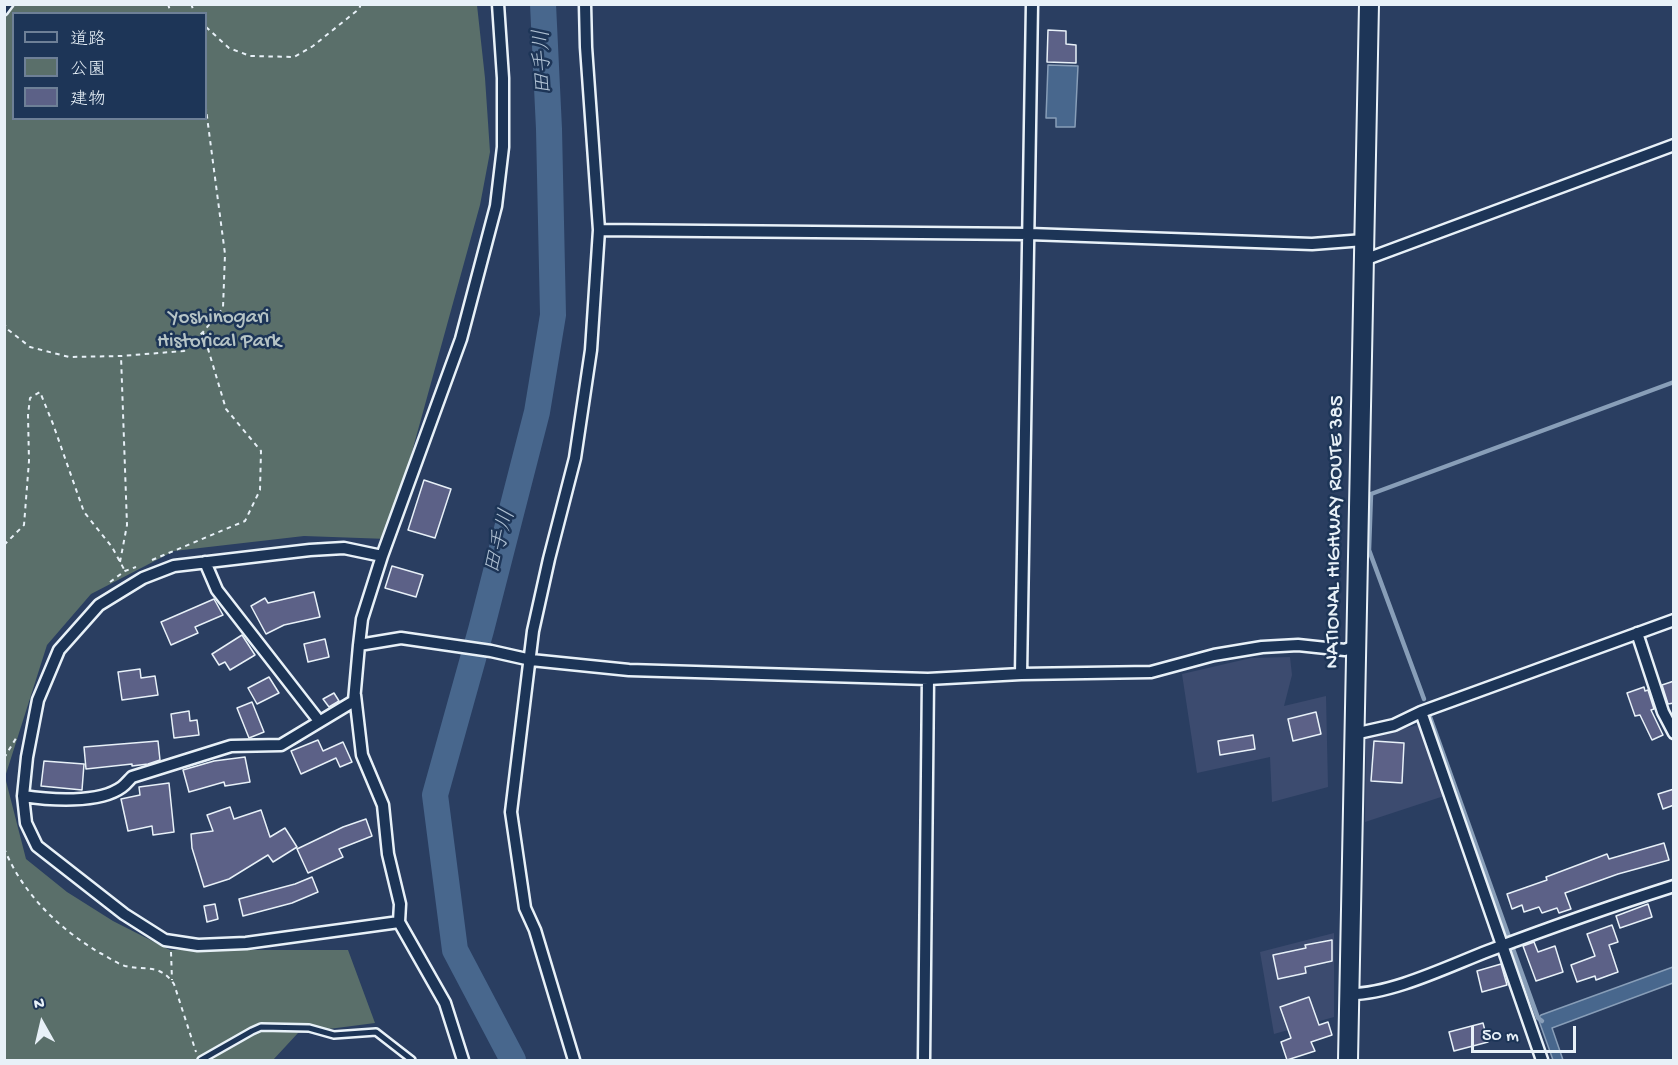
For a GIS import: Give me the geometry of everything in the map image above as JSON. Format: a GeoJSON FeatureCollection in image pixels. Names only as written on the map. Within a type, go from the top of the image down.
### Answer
{"type":"FeatureCollection","features":[{"type":"Feature","properties":{"kind":"highway","name":"NATIONAL HIGHWAY ROUTE 385"},"geometry":{"type":"LineString","coordinates":[[1348,1060],[1370,4]]}},
{"type":"Feature","properties":{"kind":"street"},"geometry":{"type":"LineString","coordinates":[[22,796],[58,801],[99,796],[121,788],[132,777],[231,746],[281,745],[354,701],[362,619],[382,556],[461,339],[496,206],[503,147],[503,78],[498,4]]}},
{"type":"Feature","properties":{"kind":"street"},"geometry":{"type":"LineString","coordinates":[[574,1060],[535,930],[525,908],[511,812],[517,746],[531,660],[533,631],[575,458],[591,350],[599,230],[585,4]]}},
{"type":"Feature","properties":{"kind":"street"},"geometry":{"type":"LineString","coordinates":[[1020,674],[1032,4]]}},
{"type":"Feature","properties":{"kind":"street"},"geometry":{"type":"LineString","coordinates":[[1364,260],[1674,145]]}},
{"type":"Feature","properties":{"kind":"street"},"geometry":{"type":"LineString","coordinates":[[599,230],[1029,234],[1312,244],[1364,240]]}},
{"type":"Feature","properties":{"kind":"street"},"geometry":{"type":"LineString","coordinates":[[382,556],[344,548],[174,566],[143,578],[99,606],[59,650],[38,700],[22,796],[26,823],[37,846],[124,914],[165,940],[198,945],[246,942],[399,922]]}},
{"type":"Feature","properties":{"kind":"street"},"geometry":{"type":"LineString","coordinates":[[205,562],[217,590],[319,721]]}},
{"type":"Feature","properties":{"kind":"street"},"geometry":{"type":"LineString","coordinates":[[1354,734],[1394,725],[1421,712],[1674,620]]}},
{"type":"Feature","properties":{"kind":"street"},"geometry":{"type":"LineString","coordinates":[[1637,633],[1663,712],[1674,733]]}},
{"type":"Feature","properties":{"kind":"street"},"geometry":{"type":"LineString","coordinates":[[359,645],[401,638],[491,651],[531,660],[629,670],[928,679],[1020,674],[1151,672],[1214,655],[1262,647],[1298,645],[1345,650],[1356,645]]}},
{"type":"Feature","properties":{"kind":"street"},"geometry":{"type":"LineString","coordinates":[[924,1060],[928,679]]}},
{"type":"Feature","properties":{"kind":"street"},"geometry":{"type":"LineString","coordinates":[[355,692],[362,755],[383,805],[388,854],[400,904],[399,922],[445,1003],[463,1060]]}},
{"type":"Feature","properties":{"kind":"street"},"geometry":{"type":"LineString","coordinates":[[1421,712],[1542,1060]]}},
{"type":"Feature","properties":{"kind":"street"},"geometry":{"type":"LineString","coordinates":[[1349,994],[1367,994],[1389,988],[1674,886]]}},
{"type":"Feature","properties":{"kind":"lane"},"geometry":{"type":"LineString","coordinates":[[4,12],[10,4]]}},
{"type":"Feature","properties":{"kind":"lane"},"geometry":{"type":"LineString","coordinates":[[200,1060],[261,1027],[309,1028],[334,1035],[376,1032],[412,1060]]}},
{"type":"Feature","properties":{"kind":"path"},"geometry":{"type":"LineString","coordinates":[[207,28],[229,48],[250,56],[294,57],[313,46],[359,9],[361,4]]}},
{"type":"Feature","properties":{"kind":"path"},"geometry":{"type":"LineString","coordinates":[[4,322],[6,328],[30,347],[69,357],[184,351],[203,332],[223,308],[225,254],[207,117]]}},
{"type":"Feature","properties":{"kind":"path"},"geometry":{"type":"LineString","coordinates":[[146,563],[245,521],[260,490],[261,451],[226,409],[203,332]]}},
{"type":"Feature","properties":{"kind":"path"},"geometry":{"type":"LineString","coordinates":[[120,562],[127,525],[121,356]]}},
{"type":"Feature","properties":{"kind":"path"},"geometry":{"type":"LineString","coordinates":[[4,545],[24,525],[29,461],[30,398],[40,393],[54,424],[84,512],[112,547],[125,571],[135,567]]}},
{"type":"Feature","properties":{"kind":"path"},"geometry":{"type":"LineString","coordinates":[[4,848],[30,893],[53,918],[82,942],[124,966],[158,970],[167,974],[183,1007],[200,1060]]}},
{"type":"Feature","properties":{"kind":"path"},"geometry":{"type":"LineString","coordinates":[[171,941],[172,981]]}},
{"type":"Feature","properties":{"kind":"shaded area"},"geometry":{"type":"Polygon","coordinates":[[[1048,65],[1078,66],[1075,127],[1056,127],[1056,118],[1046,118],[1048,65]]]}},
{"type":"Feature","properties":{"kind":"shaded area"},"geometry":{"type":"Polygon","coordinates":[[[1290,657],[1292,675],[1284,706],[1326,696],[1328,787],[1272,802],[1270,757],[1197,773],[1182,674],[1251,658],[1290,657]]]}},
{"type":"Feature","properties":{"kind":"shaded area"},"geometry":{"type":"Polygon","coordinates":[[[1422,724],[1444,796],[1365,822],[1366,738],[1422,724]]]}},
{"type":"Feature","properties":{"kind":"shaded area"},"geometry":{"type":"Polygon","coordinates":[[[1334,933],[1334,1017],[1274,1034],[1260,952],[1334,933]]]}},
{"type":"Feature","properties":{"kind":"shaded area"},"geometry":{"type":"Polygon","coordinates":[[[1673,967],[1673,983],[1552,1028],[1563,1060],[1553,1060],[1538,1018],[1541,1015],[1673,967]]]}},
{"type":"Feature","properties":{"kind":"green space","name":"Yoshinogari Historical Park"},"geometry":{"type":"Polygon","coordinates":[[[5,5],[477,5],[490,152],[480,205],[388,539],[304,536],[174,551],[91,594],[47,645],[5,777],[5,5]]]}},
{"type":"Feature","properties":{"kind":"green space"},"geometry":{"type":"Polygon","coordinates":[[[5,777],[26,859],[67,892],[113,921],[170,950],[348,950],[375,1023],[298,1033],[273,1060],[5,1060],[5,777]]]}},
{"type":"Feature","properties":{"kind":"building"},"geometry":{"type":"Polygon","coordinates":[[[1048,30],[1066,31],[1066,44],[1076,45],[1076,63],[1047,62],[1048,30]]]}},
{"type":"Feature","properties":{"kind":"building"},"geometry":{"type":"Polygon","coordinates":[[[424,480],[451,489],[435,538],[408,530],[424,480]]]}},
{"type":"Feature","properties":{"kind":"building"},"geometry":{"type":"Polygon","coordinates":[[[392,566],[423,575],[416,597],[385,588],[392,566]]]}},
{"type":"Feature","properties":{"kind":"building"},"geometry":{"type":"Polygon","coordinates":[[[314,592],[320,617],[284,625],[266,634],[251,606],[265,598],[268,603],[314,592]]]}},
{"type":"Feature","properties":{"kind":"building"},"geometry":{"type":"Polygon","coordinates":[[[214,599],[223,615],[195,627],[198,633],[171,645],[161,622],[214,599]]]}},
{"type":"Feature","properties":{"kind":"building"},"geometry":{"type":"Polygon","coordinates":[[[242,635],[255,655],[230,670],[225,662],[219,665],[212,654],[242,635]]]}},
{"type":"Feature","properties":{"kind":"building"},"geometry":{"type":"Polygon","coordinates":[[[325,639],[329,657],[308,662],[304,644],[325,639]]]}},
{"type":"Feature","properties":{"kind":"building"},"geometry":{"type":"Polygon","coordinates":[[[140,669],[141,678],[155,676],[158,695],[122,700],[118,672],[140,669]]]}},
{"type":"Feature","properties":{"kind":"building"},"geometry":{"type":"Polygon","coordinates":[[[269,677],[279,693],[257,704],[248,688],[269,677]]]}},
{"type":"Feature","properties":{"kind":"building"},"geometry":{"type":"Polygon","coordinates":[[[1674,681],[1674,703],[1668,704],[1662,685],[1674,681]]]}},
{"type":"Feature","properties":{"kind":"building"},"geometry":{"type":"Polygon","coordinates":[[[1644,687],[1645,691],[1648,690],[1654,709],[1651,710],[1663,735],[1652,740],[1640,715],[1635,716],[1627,693],[1644,687]]]}},
{"type":"Feature","properties":{"kind":"building"},"geometry":{"type":"Polygon","coordinates":[[[334,693],[339,701],[329,707],[323,699],[334,693]]]}},
{"type":"Feature","properties":{"kind":"building"},"geometry":{"type":"Polygon","coordinates":[[[252,702],[264,732],[249,738],[237,708],[252,702]]]}},
{"type":"Feature","properties":{"kind":"building"},"geometry":{"type":"Polygon","coordinates":[[[189,711],[190,721],[197,720],[199,735],[174,738],[171,714],[189,711]]]}},
{"type":"Feature","properties":{"kind":"building"},"geometry":{"type":"Polygon","coordinates":[[[1316,712],[1321,734],[1293,741],[1288,719],[1316,712]]]}},
{"type":"Feature","properties":{"kind":"building"},"geometry":{"type":"Polygon","coordinates":[[[1253,735],[1255,749],[1220,755],[1218,741],[1253,735]]]}},
{"type":"Feature","properties":{"kind":"building"},"geometry":{"type":"Polygon","coordinates":[[[318,740],[323,751],[343,742],[352,762],[340,767],[336,758],[301,774],[291,751],[318,740]]]}},
{"type":"Feature","properties":{"kind":"building"},"geometry":{"type":"Polygon","coordinates":[[[158,741],[160,760],[132,766],[132,764],[86,769],[84,747],[158,741]]]}},
{"type":"Feature","properties":{"kind":"building"},"geometry":{"type":"Polygon","coordinates":[[[1374,741],[1404,743],[1402,783],[1371,781],[1374,741]]]}},
{"type":"Feature","properties":{"kind":"building"},"geometry":{"type":"Polygon","coordinates":[[[245,757],[250,782],[225,786],[224,782],[189,792],[183,770],[214,761],[245,757]]]}},
{"type":"Feature","properties":{"kind":"building"},"geometry":{"type":"Polygon","coordinates":[[[44,761],[84,764],[82,790],[41,786],[44,761]]]}},
{"type":"Feature","properties":{"kind":"building"},"geometry":{"type":"Polygon","coordinates":[[[169,783],[174,832],[153,835],[152,826],[128,831],[121,799],[140,795],[139,787],[169,783]]]}},
{"type":"Feature","properties":{"kind":"building"},"geometry":{"type":"Polygon","coordinates":[[[1674,789],[1674,805],[1663,809],[1658,794],[1674,789]]]}},
{"type":"Feature","properties":{"kind":"building"},"geometry":{"type":"Polygon","coordinates":[[[230,807],[234,819],[261,810],[270,837],[285,828],[297,847],[273,862],[268,855],[229,879],[204,887],[192,848],[191,834],[213,831],[207,815],[230,807]]]}},
{"type":"Feature","properties":{"kind":"building"},"geometry":{"type":"Polygon","coordinates":[[[366,819],[372,836],[339,849],[343,857],[308,873],[297,849],[343,827],[366,819]]]}},
{"type":"Feature","properties":{"kind":"building"},"geometry":{"type":"Polygon","coordinates":[[[1664,843],[1669,860],[1618,874],[1565,893],[1571,909],[1559,913],[1557,908],[1542,913],[1539,907],[1524,912],[1522,905],[1512,909],[1507,894],[1547,880],[1546,877],[1607,854],[1609,859],[1664,843]]]}},
{"type":"Feature","properties":{"kind":"building"},"geometry":{"type":"Polygon","coordinates":[[[312,877],[318,892],[292,903],[243,916],[239,899],[312,877]]]}},
{"type":"Feature","properties":{"kind":"building"},"geometry":{"type":"Polygon","coordinates":[[[215,904],[218,919],[207,922],[204,906],[215,904]]]}},
{"type":"Feature","properties":{"kind":"building"},"geometry":{"type":"Polygon","coordinates":[[[1648,904],[1652,917],[1620,928],[1616,916],[1648,904]]]}},
{"type":"Feature","properties":{"kind":"building"},"geometry":{"type":"Polygon","coordinates":[[[1612,925],[1618,942],[1609,945],[1618,972],[1596,980],[1595,976],[1577,982],[1571,965],[1595,956],[1587,934],[1612,925]]]}},
{"type":"Feature","properties":{"kind":"building"},"geometry":{"type":"Polygon","coordinates":[[[1332,940],[1332,961],[1305,967],[1306,973],[1278,979],[1273,955],[1306,948],[1305,945],[1332,940]]]}},
{"type":"Feature","properties":{"kind":"building"},"geometry":{"type":"Polygon","coordinates":[[[1534,942],[1538,952],[1555,946],[1563,972],[1536,981],[1523,946],[1534,942]]]}},
{"type":"Feature","properties":{"kind":"building"},"geometry":{"type":"Polygon","coordinates":[[[1501,964],[1507,985],[1482,992],[1477,971],[1501,964]]]}},
{"type":"Feature","properties":{"kind":"building"},"geometry":{"type":"Polygon","coordinates":[[[1309,997],[1319,1025],[1328,1022],[1332,1035],[1311,1042],[1315,1051],[1287,1060],[1281,1042],[1291,1038],[1280,1007],[1309,997]]]}},
{"type":"Feature","properties":{"kind":"building"},"geometry":{"type":"Polygon","coordinates":[[[1483,1023],[1488,1042],[1454,1051],[1449,1032],[1483,1023]]]}},
{"type":"Feature","properties":{"kind":"waterway","name":"田手川"},"geometry":{"type":"LineString","coordinates":[[513,1060],[455,950],[435,795],[481,630],[537,412],[553,315],[549,129],[543,4]]}},
{"type":"Feature","properties":{"kind":"waterway"},"geometry":{"type":"LineString","coordinates":[[1424,699],[1369,550],[1371,494],[1674,382]]}},
{"type":"Feature","properties":{"kind":"waterway"},"geometry":{"type":"LineString","coordinates":[[1430,717],[1509,937]]}},
{"type":"Feature","properties":{"kind":"waterway"},"geometry":{"type":"LineString","coordinates":[[1513,949],[1538,1018],[1542,1021]]}}]}
